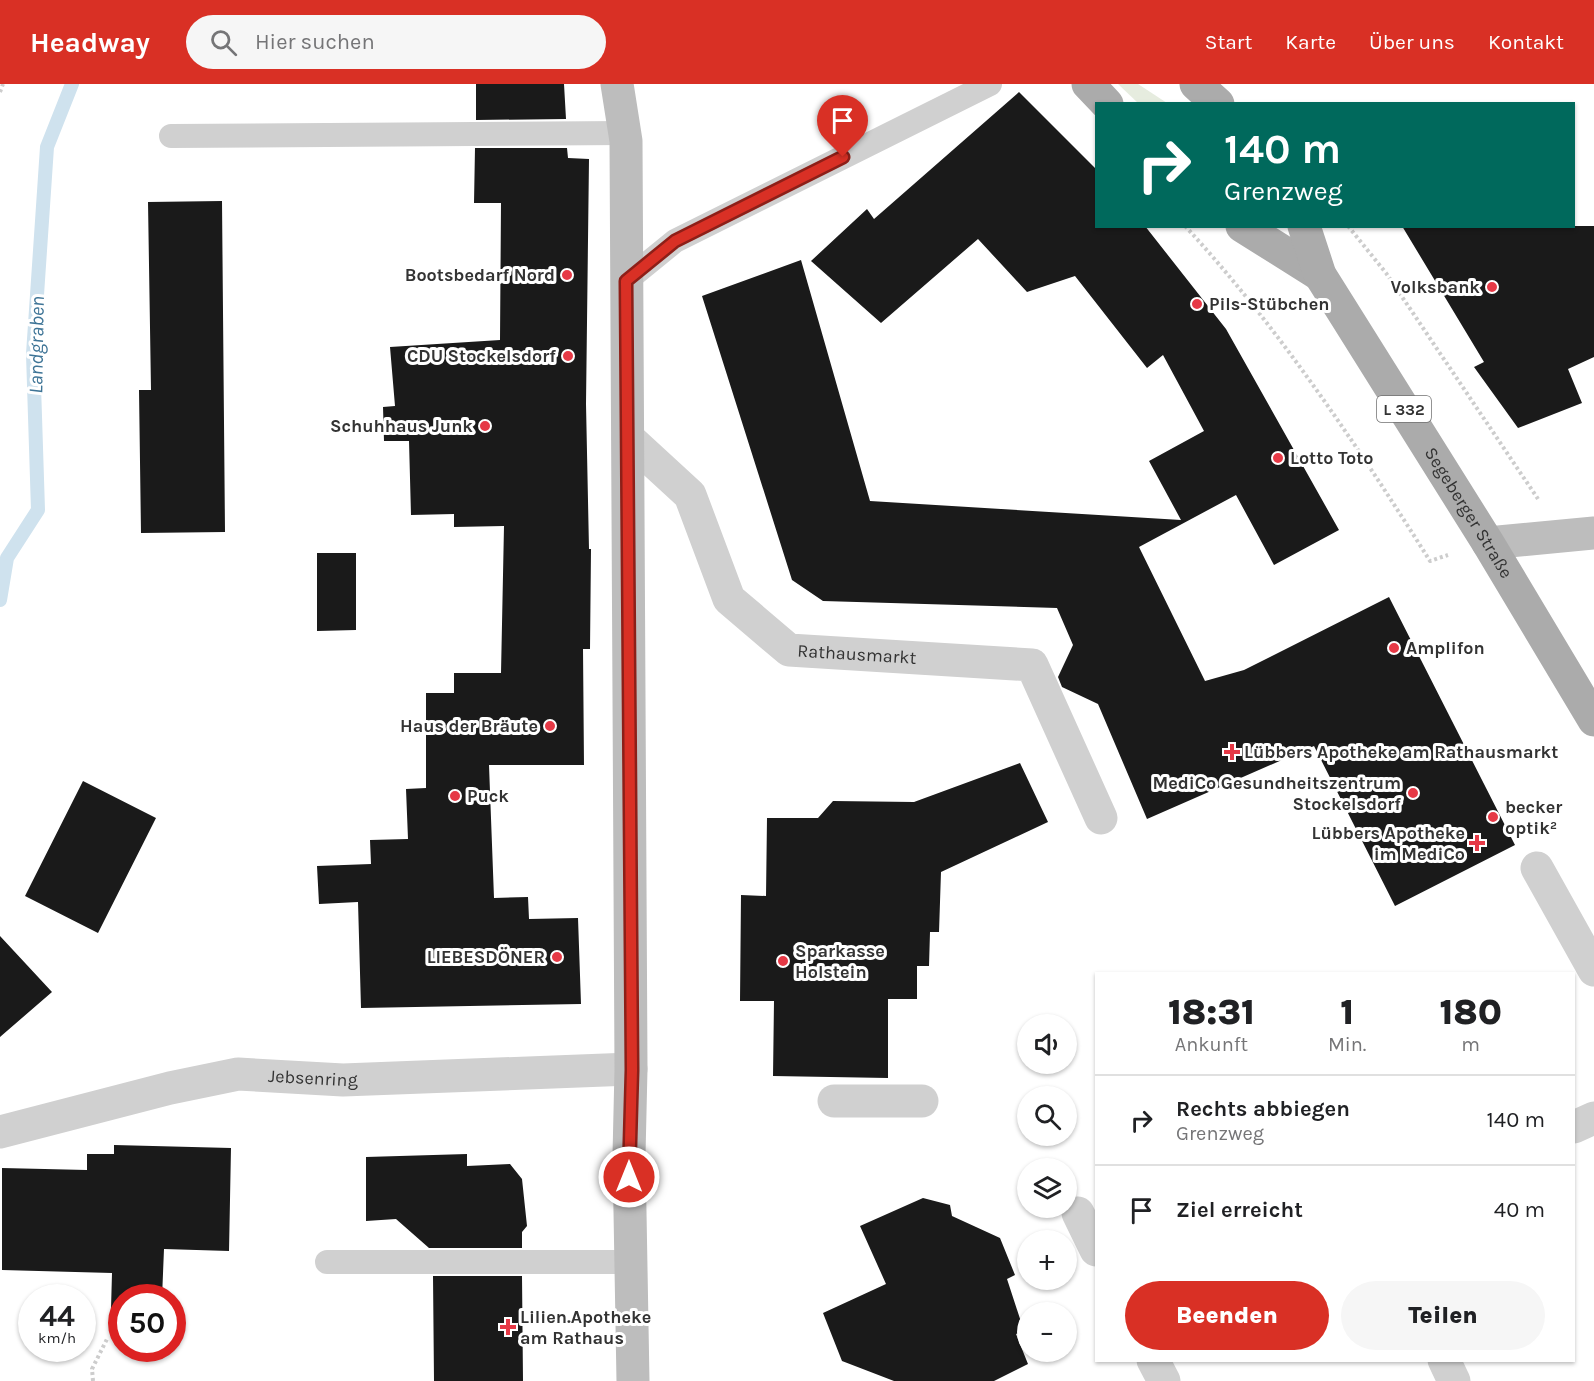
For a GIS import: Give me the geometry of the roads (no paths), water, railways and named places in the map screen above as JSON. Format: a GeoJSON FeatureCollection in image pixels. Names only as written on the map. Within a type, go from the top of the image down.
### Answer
{"type":"FeatureCollection","features":[{"type":"Feature","properties":{"kind":"main road"},"geometry":{"type":"LineString","coordinates":[[617,84],[625,137],[632,1070],[629,1155],[633,1381]]}},
{"type":"Feature","properties":{"kind":"main road"},"geometry":{"type":"LineString","coordinates":[[625,137],[637,84]]}},
{"type":"Feature","properties":{"kind":"main road"},"geometry":{"type":"LineString","coordinates":[[1088,84],[1105,102]]}},
{"type":"Feature","properties":{"kind":"main road"},"geometry":{"type":"LineString","coordinates":[[1196,84],[1216,102]]}},
{"type":"Feature","properties":{"kind":"main road","name":"Segeberger Straße"},"geometry":{"type":"LineString","coordinates":[[1245,228],[1320,275]]}},
{"type":"Feature","properties":{"kind":"main road","name":"Segeberger Straße"},"geometry":{"type":"LineString","coordinates":[[1305,228],[1320,275],[1488,543],[1594,720]]}},
{"type":"Feature","properties":{"kind":"main road"},"geometry":{"type":"LineString","coordinates":[[1488,543],[1594,533]]}},
{"type":"Feature","properties":{"kind":"street","name":"Rathausmarkt"},"geometry":{"type":"LineString","coordinates":[[628,438],[690,495],[729,599],[789,650],[1032,665],[1101,818]]}},
{"type":"Feature","properties":{"kind":"street"},"geometry":{"type":"LineString","coordinates":[[1537,868],[1594,969]]}},
{"type":"Feature","properties":{"kind":"street","name":"Jebsenring"},"geometry":{"type":"LineString","coordinates":[[0,1132],[170,1088],[238,1074],[344,1080],[632,1070]]}},
{"type":"Feature","properties":{"kind":"street"},"geometry":{"type":"LineString","coordinates":[[834,1101],[922,1101]]}},
{"type":"Feature","properties":{"kind":"street"},"geometry":{"type":"LineString","coordinates":[[1575,1127],[1594,1118]]}},
{"type":"Feature","properties":{"kind":"street"},"geometry":{"type":"LineString","coordinates":[[1078,1213],[1095,1248]]}},
{"type":"Feature","properties":{"kind":"street"},"geometry":{"type":"LineString","coordinates":[[1154,1362],[1164,1381]]}},
{"type":"Feature","properties":{"kind":"street"},"geometry":{"type":"LineString","coordinates":[[1445,1362],[1454,1381]]}},
{"type":"Feature","properties":{"kind":"lane"},"geometry":{"type":"LineString","coordinates":[[626,281],[675,241],[990,84]]}},
{"type":"Feature","properties":{"kind":"lane"},"geometry":{"type":"LineString","coordinates":[[171,136],[625,137]]}},
{"type":"Feature","properties":{"kind":"lane"},"geometry":{"type":"LineString","coordinates":[[327,1262],[630,1262]]}},
{"type":"Feature","properties":{"kind":"waterway","name":"Landgraben"},"geometry":{"type":"LineString","coordinates":[[0,600],[7,558],[38,510],[33,354],[47,147],[72,84]]}},
{"type":"Feature","properties":{"kind":"place","name":"Bootsbedarf Nord"},"geometry":{"type":"Point","coordinates":[567,275]}},
{"type":"Feature","properties":{"kind":"place","name":"Volksbank"},"geometry":{"type":"Point","coordinates":[1492,287]}},
{"type":"Feature","properties":{"kind":"place","name":"Pils-Stübchen"},"geometry":{"type":"Point","coordinates":[1197,304]}},
{"type":"Feature","properties":{"kind":"place","name":"CDU Stockelsdorf"},"geometry":{"type":"Point","coordinates":[568,356]}},
{"type":"Feature","properties":{"kind":"place","name":"Schuhhaus Junk"},"geometry":{"type":"Point","coordinates":[485,426]}},
{"type":"Feature","properties":{"kind":"place","name":"Lotto Toto"},"geometry":{"type":"Point","coordinates":[1278,458]}},
{"type":"Feature","properties":{"kind":"place","name":"Amplifon"},"geometry":{"type":"Point","coordinates":[1394,648]}},
{"type":"Feature","properties":{"kind":"place","name":"Haus der Bräute"},"geometry":{"type":"Point","coordinates":[550,726]}},
{"type":"Feature","properties":{"kind":"place","name":"Lübbers Apotheke am Rathausmarkt"},"geometry":{"type":"Point","coordinates":[1232,752]}},
{"type":"Feature","properties":{"kind":"place","name":"MediCo Gesundheitszentrum Stockelsdorf"},"geometry":{"type":"Point","coordinates":[1413,793]}},
{"type":"Feature","properties":{"kind":"place","name":"Puck"},"geometry":{"type":"Point","coordinates":[455,796]}},
{"type":"Feature","properties":{"kind":"place","name":"becker optik²"},"geometry":{"type":"Point","coordinates":[1493,817]}},
{"type":"Feature","properties":{"kind":"place","name":"Lübbers Apotheke im MediCo"},"geometry":{"type":"Point","coordinates":[1477,843]}},
{"type":"Feature","properties":{"kind":"place","name":"LIEBESDÖNER"},"geometry":{"type":"Point","coordinates":[557,957]}},
{"type":"Feature","properties":{"kind":"place","name":"Sparkasse Holstein"},"geometry":{"type":"Point","coordinates":[783,961]}},
{"type":"Feature","properties":{"kind":"place","name":"Lilien.Apotheke am Rathaus"},"geometry":{"type":"Point","coordinates":[508,1327]}}]}
